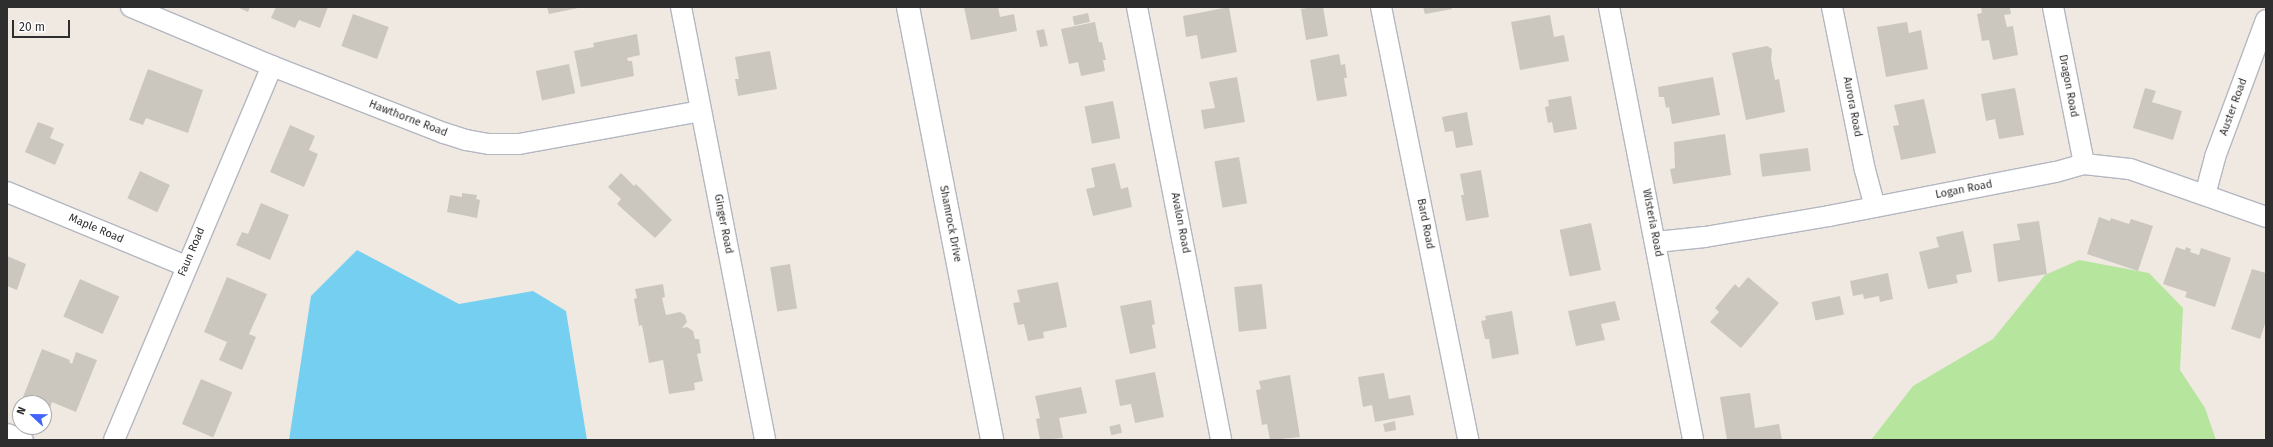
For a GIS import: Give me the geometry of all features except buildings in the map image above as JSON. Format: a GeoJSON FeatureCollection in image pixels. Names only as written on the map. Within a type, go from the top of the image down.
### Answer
{"type":"FeatureCollection","features":[{"type":"Feature","properties":{"kind":"street","name":"Hawthorne Road"},"geometry":{"type":"LineString","coordinates":[[131,7],[272,66],[444,133],[489,144],[519,144],[700,111]]}},
{"type":"Feature","properties":{"kind":"street","name":"Ginger Road"},"geometry":{"type":"LineString","coordinates":[[681,7],[765,440]]}},
{"type":"Feature","properties":{"kind":"street","name":"Shamrock Drive"},"geometry":{"type":"LineString","coordinates":[[908,7],[992,440]]}},
{"type":"Feature","properties":{"kind":"street","name":"Avalon Road"},"geometry":{"type":"LineString","coordinates":[[1137,7],[1221,440]]}},
{"type":"Feature","properties":{"kind":"street","name":"Bard Road"},"geometry":{"type":"LineString","coordinates":[[1381,7],[1468,440]]}},
{"type":"Feature","properties":{"kind":"street","name":"Wisteria Road"},"geometry":{"type":"LineString","coordinates":[[1609,7],[1656,242],[1693,440]]}},
{"type":"Feature","properties":{"kind":"street","name":"Aurora Road"},"geometry":{"type":"LineString","coordinates":[[1832,7],[1865,170],[1875,207]]}},
{"type":"Feature","properties":{"kind":"street","name":"Dragon Road"},"geometry":{"type":"LineString","coordinates":[[2053,7],[2084,164]]}},
{"type":"Feature","properties":{"kind":"street","name":"Auster Road"},"geometry":{"type":"LineString","coordinates":[[2205,195],[2215,157],[2266,20]]}},
{"type":"Feature","properties":{"kind":"street","name":"Faun Road"},"geometry":{"type":"LineString","coordinates":[[114,440],[186,266],[272,66]]}},
{"type":"Feature","properties":{"kind":"street","name":"Logan Road"},"geometry":{"type":"LineString","coordinates":[[1656,242],[1705,237],[1875,207],[2056,172],[2084,164],[2130,169],[2266,217]]}},
{"type":"Feature","properties":{"kind":"street","name":"Maple Road"},"geometry":{"type":"LineString","coordinates":[[7,192],[186,266]]}},
{"type":"Feature","properties":{"kind":"street"},"geometry":{"type":"LineString","coordinates":[[7,434],[23,440]]}},
{"type":"Feature","properties":{"kind":"green space"},"geometry":{"type":"Polygon","coordinates":[[[2079,260],[2149,273],[2183,308],[2180,370],[2205,408],[2216,440],[1871,440],[1913,386],[1993,339],[2045,275],[2079,260]]]}},
{"type":"Feature","properties":{"kind":"water"},"geometry":{"type":"Polygon","coordinates":[[[357,250],[459,304],[533,291],[566,311],[587,440],[289,440],[311,296],[357,250]]]}}]}
